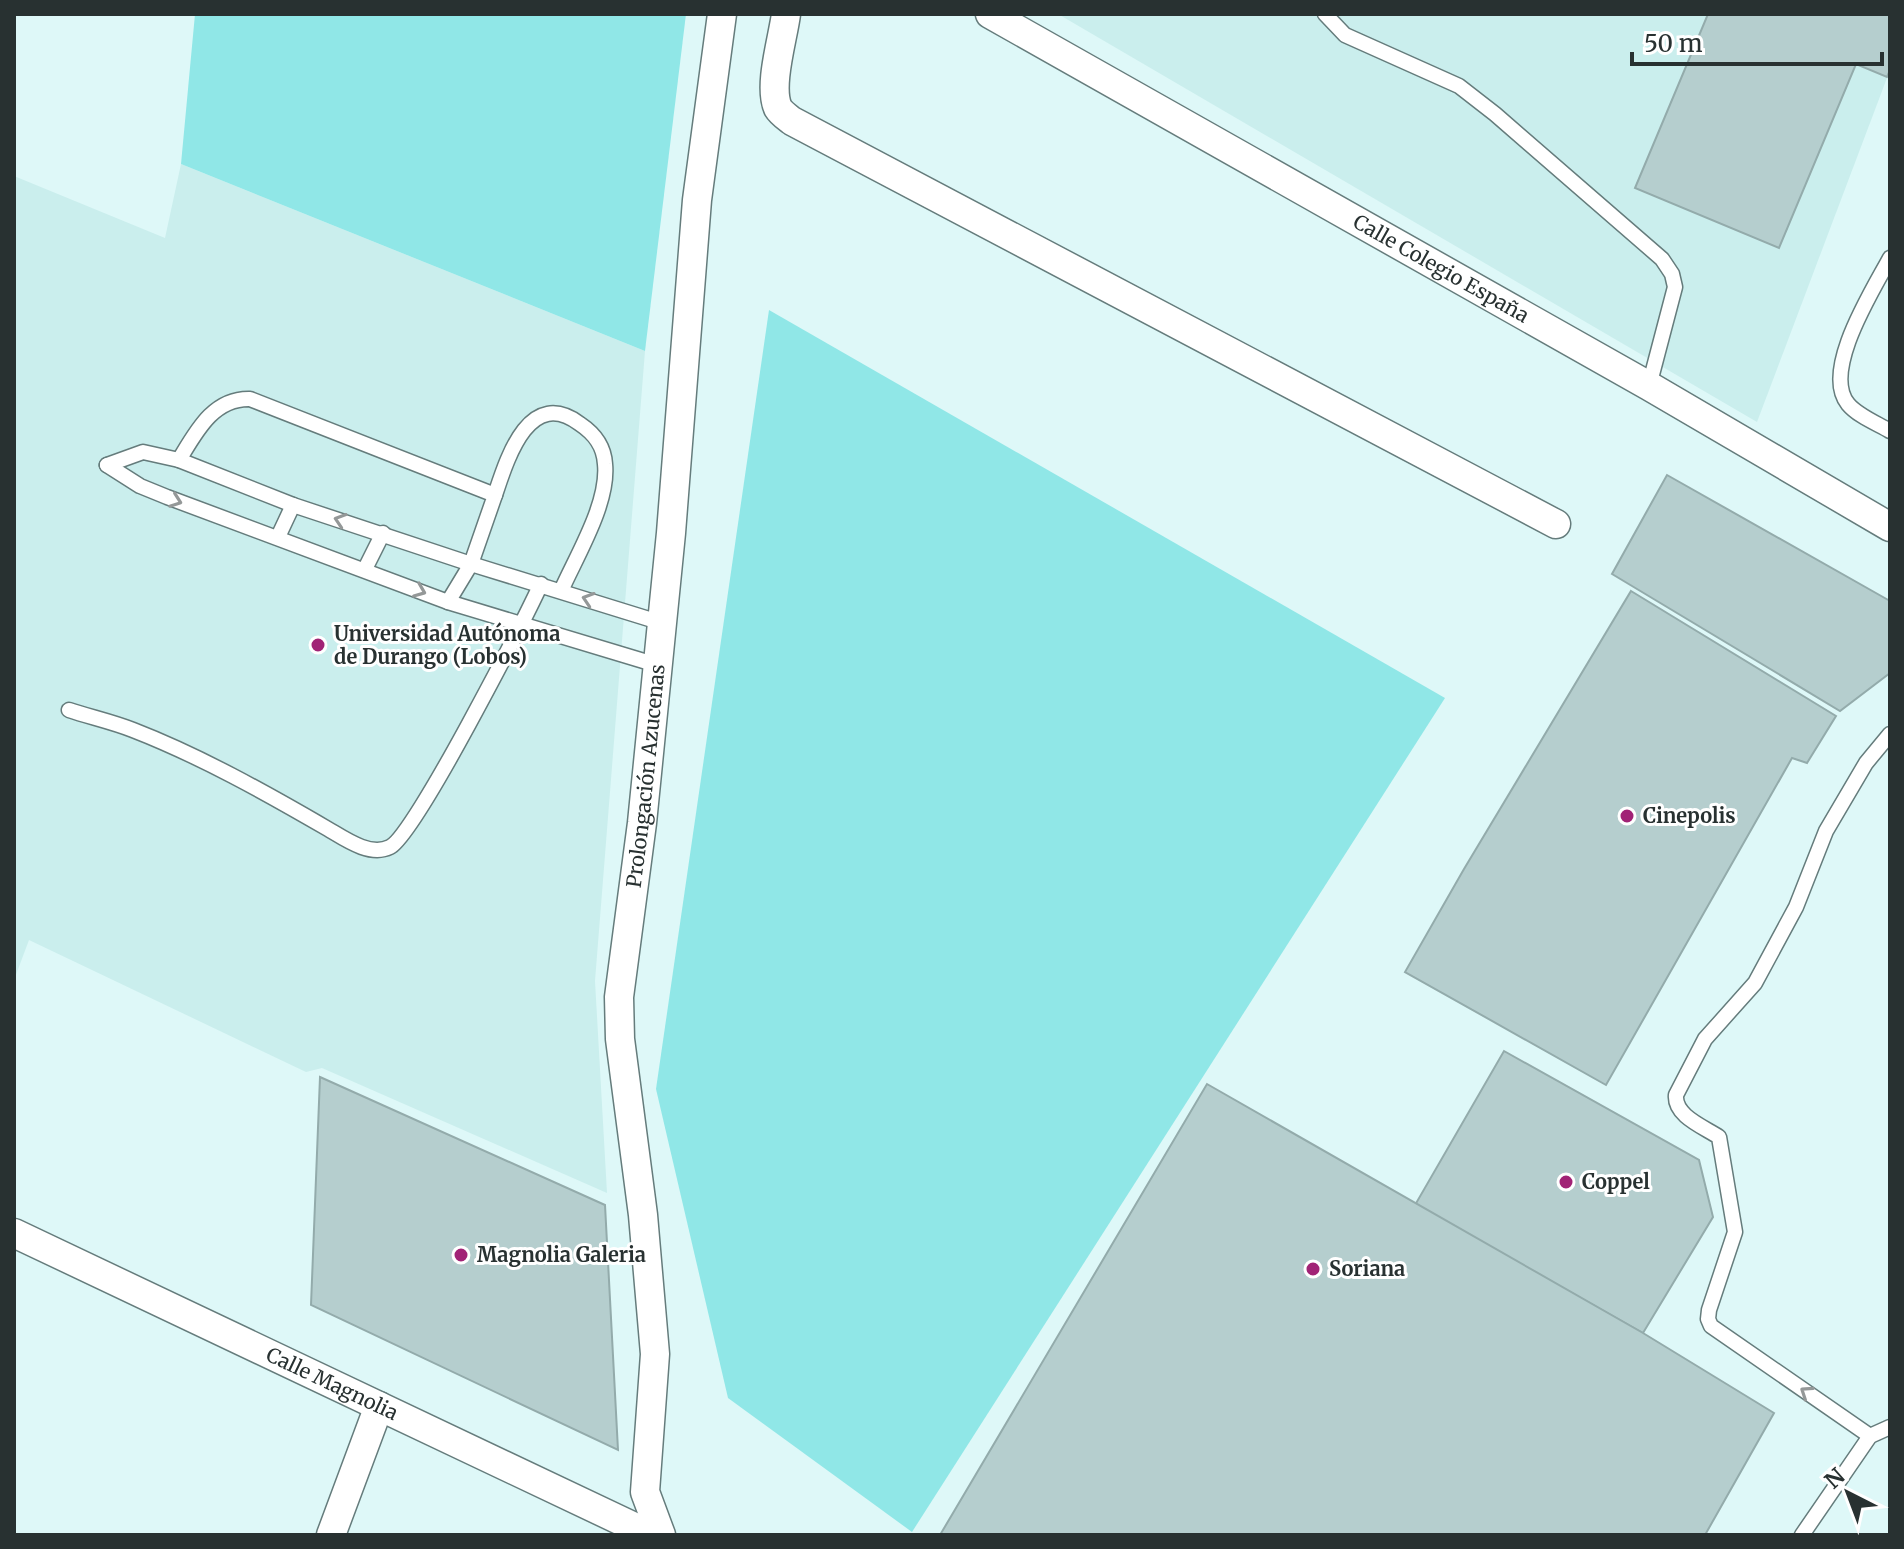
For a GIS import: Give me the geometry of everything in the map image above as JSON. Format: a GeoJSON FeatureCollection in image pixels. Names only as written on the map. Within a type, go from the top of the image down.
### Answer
{"type":"FeatureCollection","features":[{"type":"Feature","properties":{"kind":"street","name":"Prolongación Azucenas"},"geometry":{"type":"LineString","coordinates":[[661,1535],[645,1492],[655,1354],[643,1215],[620,1039],[619,997],[642,823],[662,623],[697,200],[722,14]]}},
{"type":"Feature","properties":{"kind":"street"},"geometry":{"type":"LineString","coordinates":[[786,14],[776,76],[776,99],[779,110],[792,121],[1556,524]]}},
{"type":"Feature","properties":{"kind":"street","name":"Calle Colegio España"},"geometry":{"type":"LineString","coordinates":[[990,14],[1649,386],[1890,527]]}},
{"type":"Feature","properties":{"kind":"street","name":"Calle Magnolia"},"geometry":{"type":"LineString","coordinates":[[14,1233],[651,1535]]}},
{"type":"Feature","properties":{"kind":"street"},"geometry":{"type":"LineString","coordinates":[[331,1535],[379,1406]]}},
{"type":"Feature","properties":{"kind":"lane"},"geometry":{"type":"LineString","coordinates":[[1325,14],[1345,35],[1459,86],[1662,259],[1672,274],[1675,287],[1649,386]]}},
{"type":"Feature","properties":{"kind":"lane"},"geometry":{"type":"LineString","coordinates":[[1890,258],[1841,361],[1840,385],[1845,401],[1857,412],[1890,431]]}},
{"type":"Feature","properties":{"kind":"lane"},"geometry":{"type":"LineString","coordinates":[[179,460],[210,415],[227,402],[250,399],[495,495]]}},
{"type":"Feature","properties":{"kind":"lane"},"geometry":{"type":"LineString","coordinates":[[448,602],[471,564],[512,446],[526,427],[547,415],[563,415],[579,423],[597,439],[603,451],[605,480],[594,519],[561,591]]}},
{"type":"Feature","properties":{"kind":"lane"},"geometry":{"type":"LineString","coordinates":[[657,665],[448,602],[167,497],[140,486],[107,465],[143,452],[179,460],[293,505],[662,623]]}},
{"type":"Feature","properties":{"kind":"lane"},"geometry":{"type":"LineString","coordinates":[[278,537],[293,505]]}},
{"type":"Feature","properties":{"kind":"lane"},"geometry":{"type":"LineString","coordinates":[[365,569],[383,533]]}},
{"type":"Feature","properties":{"kind":"lane"},"geometry":{"type":"LineString","coordinates":[[69,710],[162,742],[352,843],[376,850],[391,847],[402,837],[427,798],[541,584]]}},
{"type":"Feature","properties":{"kind":"lane"},"geometry":{"type":"LineString","coordinates":[[1870,1436],[1716,1331],[1708,1319],[1735,1232],[1731,1205],[1719,1137],[1680,1111],[1675,1102],[1705,1039],[1755,983],[1796,907],[1826,831],[1866,763],[1890,734]]}},
{"type":"Feature","properties":{"kind":"lane"},"geometry":{"type":"LineString","coordinates":[[1802,1535],[1870,1436],[1890,1427]]}},
{"type":"Feature","properties":{"kind":"shaded area"},"geometry":{"type":"Polygon","coordinates":[[[195,14],[686,14],[645,351],[181,164],[195,14]]]}},
{"type":"Feature","properties":{"kind":"shaded area"},"geometry":{"type":"Polygon","coordinates":[[[1058,14],[1890,14],[1890,70],[1757,422],[1058,14]]]}},
{"type":"Feature","properties":{"kind":"shaded area","name":"Universidad Autónoma de Durango (Lobos)"},"geometry":{"type":"Polygon","coordinates":[[[181,164],[645,351],[595,981],[607,1193],[322,1068],[306,1072],[29,940],[14,980],[14,176],[165,238],[181,164]]]}},
{"type":"Feature","properties":{"kind":"shaded area"},"geometry":{"type":"Polygon","coordinates":[[[769,310],[1445,698],[912,1532],[728,1398],[656,1089],[769,310]]]}},
{"type":"Feature","properties":{"kind":"building"},"geometry":{"type":"Polygon","coordinates":[[[1708,14],[1890,14],[1890,70],[1887,77],[1856,64],[1779,248],[1635,188],[1708,14]]]}},
{"type":"Feature","properties":{"kind":"building"},"geometry":{"type":"Polygon","coordinates":[[[1667,475],[1890,601],[1890,673],[1840,711],[1612,574],[1667,475]]]}},
{"type":"Feature","properties":{"kind":"building","name":"Cinepolis"},"geometry":{"type":"Polygon","coordinates":[[[1631,591],[1836,716],[1807,763],[1792,758],[1606,1085],[1405,972],[1631,591]]]}},
{"type":"Feature","properties":{"kind":"building","name":"Coppel"},"geometry":{"type":"Polygon","coordinates":[[[1504,1051],[1699,1160],[1713,1217],[1643,1333],[1415,1205],[1504,1051]]]}},
{"type":"Feature","properties":{"kind":"building","name":"Magnolia Galeria"},"geometry":{"type":"Polygon","coordinates":[[[320,1077],[605,1205],[618,1450],[311,1305],[320,1077]]]}},
{"type":"Feature","properties":{"kind":"building","name":"Soriana"},"geometry":{"type":"Polygon","coordinates":[[[1207,1084],[1643,1333],[1774,1413],[1705,1535],[940,1535],[1207,1084]]]}},
{"type":"Feature","properties":{"kind":"place","name":"Universidad Autónoma de Durango (Lobos)"},"geometry":{"type":"Point","coordinates":[318,645]}},
{"type":"Feature","properties":{"kind":"place","name":"Cinepolis"},"geometry":{"type":"Point","coordinates":[1627,816]}},
{"type":"Feature","properties":{"kind":"place","name":"Coppel"},"geometry":{"type":"Point","coordinates":[1566,1182]}},
{"type":"Feature","properties":{"kind":"place","name":"Magnolia Galeria"},"geometry":{"type":"Point","coordinates":[461,1255]}},
{"type":"Feature","properties":{"kind":"place","name":"Soriana"},"geometry":{"type":"Point","coordinates":[1313,1269]}}]}
